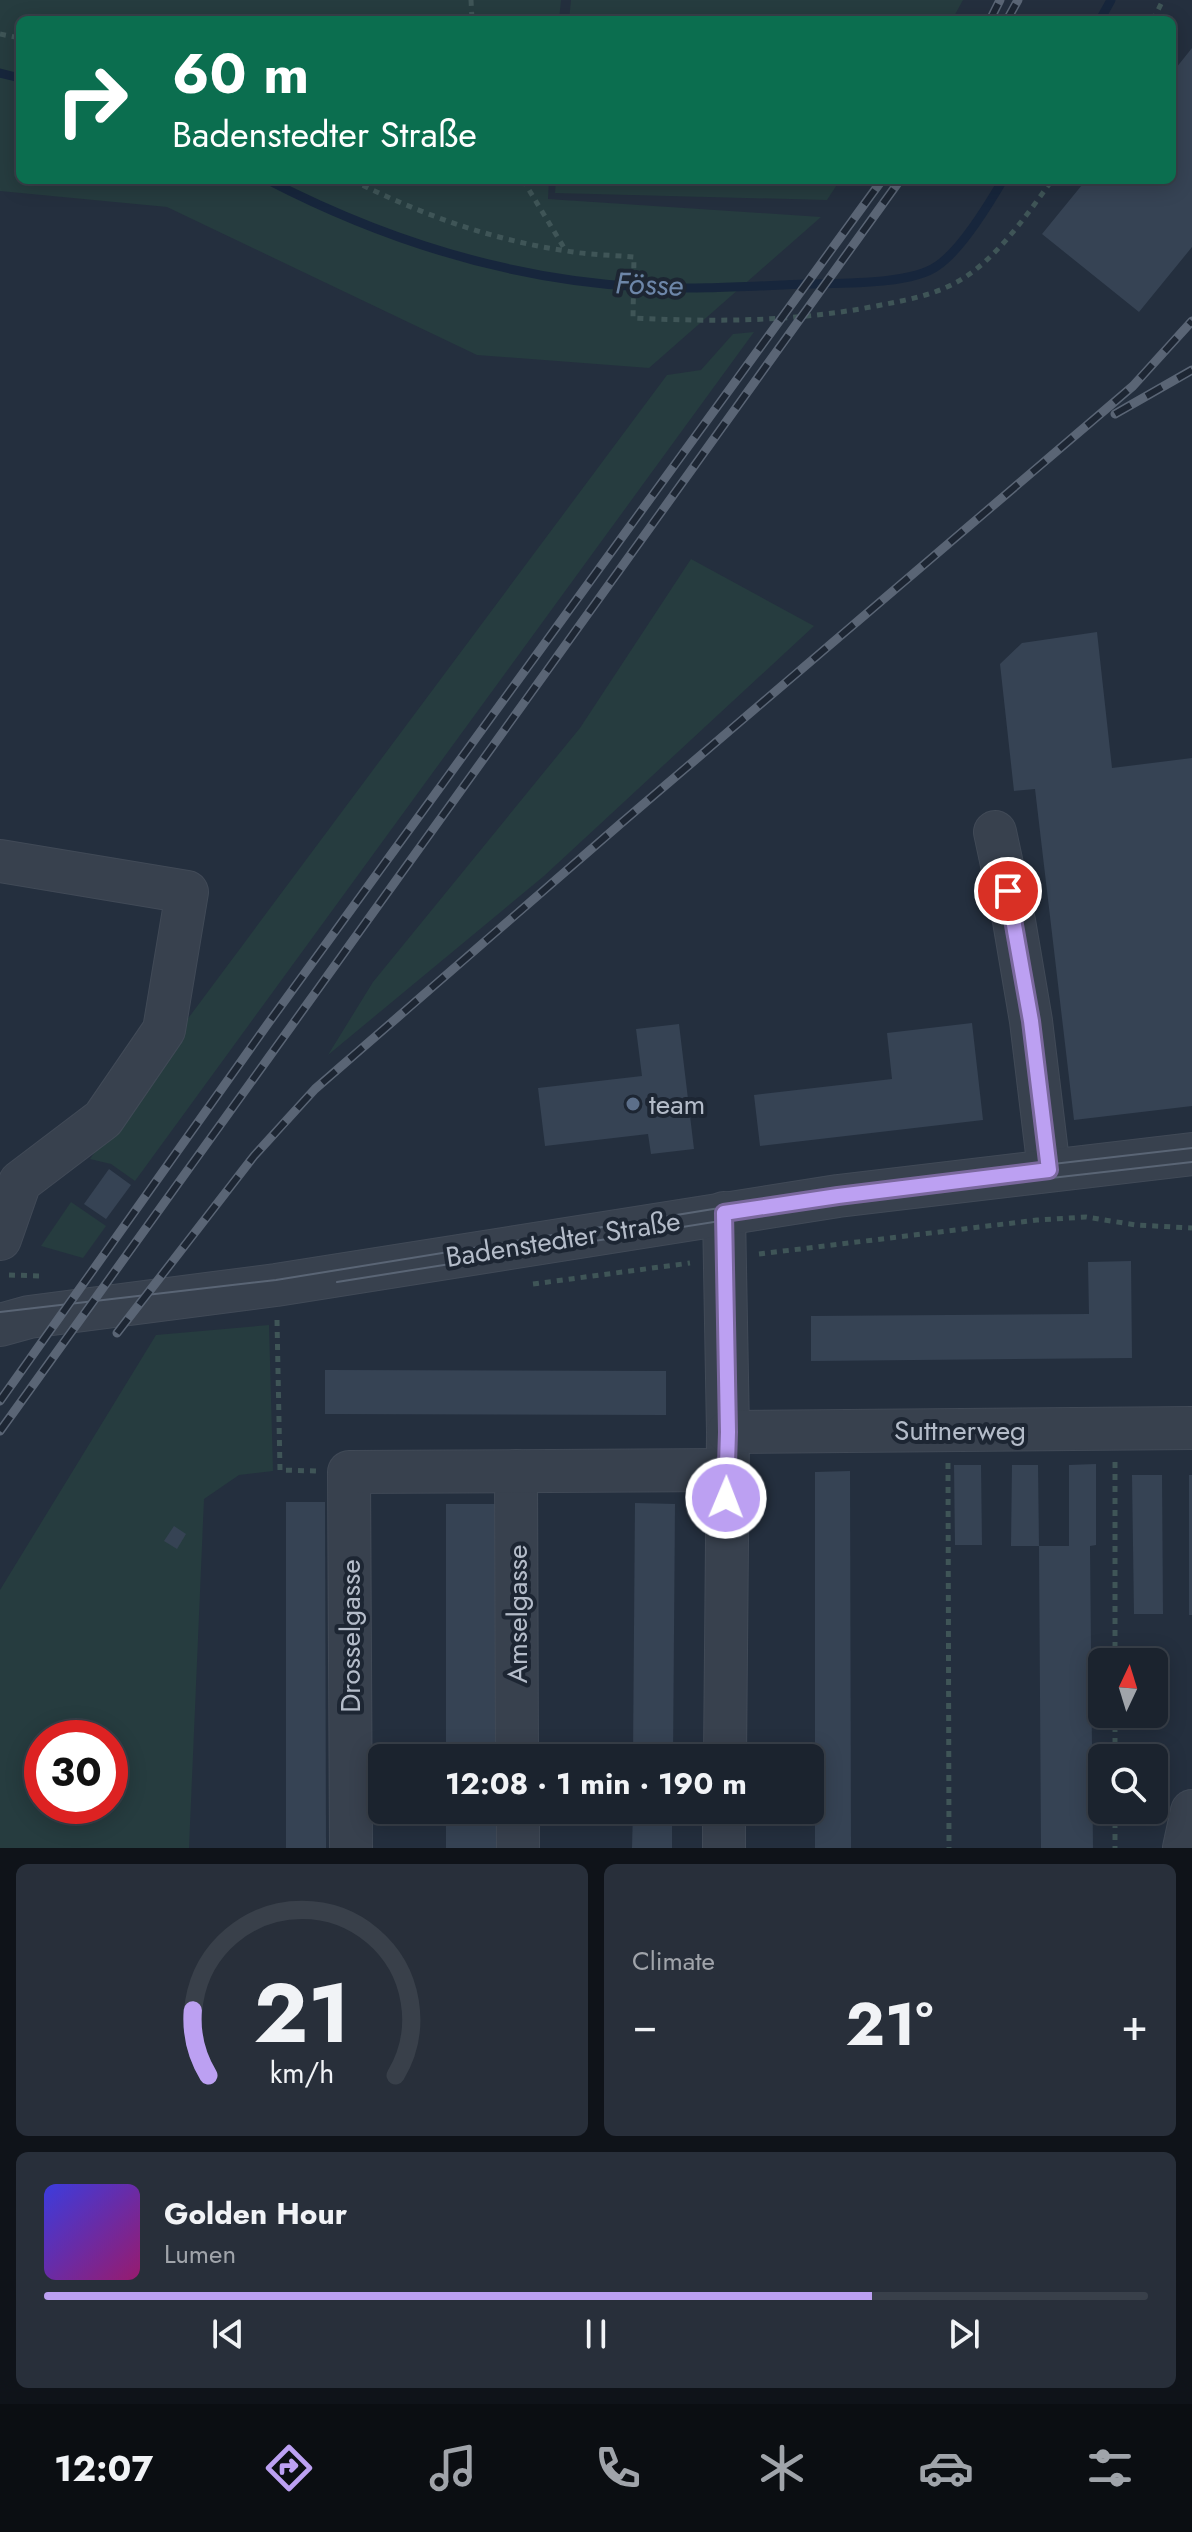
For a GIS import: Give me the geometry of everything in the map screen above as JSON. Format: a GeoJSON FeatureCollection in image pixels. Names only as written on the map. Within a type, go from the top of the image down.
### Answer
{"type":"FeatureCollection","features":[{"type":"Feature","properties":{"kind":"street"},"geometry":{"type":"LineString","coordinates":[[995,832],[1031,1021],[1049,1170]]}},
{"type":"Feature","properties":{"kind":"street"},"geometry":{"type":"LineString","coordinates":[[0,861],[187,892],[164,1030],[103,1119],[20,1182],[0,1239]]}},
{"type":"Feature","properties":{"kind":"street","name":"Badenstedter Straße"},"geometry":{"type":"LineString","coordinates":[[10,1318],[272,1307],[724,1213],[838,1196],[1192,1154]]}},
{"type":"Feature","properties":{"kind":"street"},"geometry":{"type":"LineString","coordinates":[[724,1213],[727,1451],[725,1744]]}},
{"type":"Feature","properties":{"kind":"street","name":"Suttnerweg"},"geometry":{"type":"LineString","coordinates":[[349,1472],[516,1471],[947,1430],[1192,1428]]}},
{"type":"Feature","properties":{"kind":"street","name":"Amselgasse"},"geometry":{"type":"LineString","coordinates":[[516,1471],[517,1744]]}},
{"type":"Feature","properties":{"kind":"street","name":"Drosselgasse"},"geometry":{"type":"LineString","coordinates":[[349,1472],[351,1848]]}},
{"type":"Feature","properties":{"kind":"street"},"geometry":{"type":"LineString","coordinates":[[1184,1848],[1192,1811]]}},
{"type":"Feature","properties":{"kind":"street"},"geometry":{"type":"LineString","coordinates":[[518,1824],[518,1848]]}},
{"type":"Feature","properties":{"kind":"street"},"geometry":{"type":"LineString","coordinates":[[724,1824],[724,1848]]}},
{"type":"Feature","properties":{"kind":"path"},"geometry":{"type":"LineString","coordinates":[[361,184],[443,221],[502,238],[567,251],[634,257],[633,318],[770,321],[856,310],[919,297],[958,282],[997,249],[1049,184]]}},
{"type":"Feature","properties":{"kind":"path"},"geometry":{"type":"LineString","coordinates":[[525,184],[567,251]]}},
{"type":"Feature","properties":{"kind":"path"},"geometry":{"type":"LineString","coordinates":[[524,1285],[1037,1220],[1086,1217],[1136,1225],[1192,1228]]}},
{"type":"Feature","properties":{"kind":"path"},"geometry":{"type":"LineString","coordinates":[[272,1307],[280,1470],[349,1472]]}},
{"type":"Feature","properties":{"kind":"path"},"geometry":{"type":"LineString","coordinates":[[1115,1648],[1116,1429]]}},
{"type":"Feature","properties":{"kind":"path"},"geometry":{"type":"LineString","coordinates":[[947,1430],[949,1848]]}},
{"type":"Feature","properties":{"kind":"path"},"geometry":{"type":"LineString","coordinates":[[1115,1824],[1115,1848]]}},
{"type":"Feature","properties":{"kind":"green space"},"geometry":{"type":"Polygon","coordinates":[[[0,0],[561,0],[559,16],[16,16],[16,184],[549,184],[548,199],[821,217],[649,368],[477,355],[167,207],[0,191],[0,0]]]}},
{"type":"Feature","properties":{"kind":"green space"},"geometry":{"type":"Polygon","coordinates":[[[571,0],[963,0],[954,16],[569,16],[571,0]]]}},
{"type":"Feature","properties":{"kind":"green space"},"geometry":{"type":"Polygon","coordinates":[[[556,184],[837,184],[827,200],[555,193],[556,184]]]}},
{"type":"Feature","properties":{"kind":"green space"},"geometry":{"type":"Polygon","coordinates":[[[754,332],[135,1181],[111,1164],[90,1159],[172,1040],[667,375],[701,370],[733,334],[754,332]]]}},
{"type":"Feature","properties":{"kind":"green space"},"geometry":{"type":"Polygon","coordinates":[[[691,559],[814,626],[544,876],[328,1055],[373,982],[580,728],[691,559]]]}},
{"type":"Feature","properties":{"kind":"green space"},"geometry":{"type":"Polygon","coordinates":[[[71,1202],[106,1226],[83,1258],[41,1246],[71,1202]]]}},
{"type":"Feature","properties":{"kind":"green space"},"geometry":{"type":"Polygon","coordinates":[[[269,1325],[273,1471],[239,1475],[204,1499],[189,1848],[0,1848],[0,1590],[156,1335],[269,1325]]]}},
{"type":"Feature","properties":{"kind":"building"},"geometry":{"type":"Polygon","coordinates":[[[1192,48],[1192,247],[1139,312],[1042,234],[1083,184],[1176,184],[1176,68],[1192,48]]]}},
{"type":"Feature","properties":{"kind":"building"},"geometry":{"type":"Polygon","coordinates":[[[1097,632],[1112,768],[1192,758],[1192,1106],[1074,1120],[1035,789],[1014,791],[1000,664],[1022,643],[1097,632]]]}},
{"type":"Feature","properties":{"kind":"building"},"geometry":{"type":"Polygon","coordinates":[[[972,1023],[983,1120],[760,1146],[754,1095],[892,1079],[887,1033],[972,1023]]]}},
{"type":"Feature","properties":{"kind":"building"},"geometry":{"type":"Polygon","coordinates":[[[679,1024],[694,1149],[651,1154],[648,1134],[545,1146],[538,1088],[642,1076],[636,1029],[679,1024]]]}},
{"type":"Feature","properties":{"kind":"building"},"geometry":{"type":"Polygon","coordinates":[[[109,1169],[131,1185],[106,1219],[84,1204],[109,1169]]]}},
{"type":"Feature","properties":{"kind":"building"},"geometry":{"type":"Polygon","coordinates":[[[1131,1261],[1132,1358],[811,1361],[811,1316],[1089,1314],[1088,1262],[1131,1261]]]}},
{"type":"Feature","properties":{"kind":"building"},"geometry":{"type":"Polygon","coordinates":[[[325,1370],[666,1371],[666,1415],[325,1414],[325,1370]]]}},
{"type":"Feature","properties":{"kind":"building"},"geometry":{"type":"Polygon","coordinates":[[[1096,1464],[1096,1545],[1090,1546],[1091,1648],[1088,1648],[1088,1728],[1092,1728],[1092,1744],[1088,1744],[1088,1824],[1093,1824],[1093,1848],[1041,1848],[1039,1546],[1069,1546],[1069,1465],[1096,1464]]]}},
{"type":"Feature","properties":{"kind":"building"},"geometry":{"type":"Polygon","coordinates":[[[954,1465],[981,1465],[982,1545],[955,1545],[954,1465]]]}},
{"type":"Feature","properties":{"kind":"building"},"geometry":{"type":"Polygon","coordinates":[[[1012,1465],[1038,1465],[1039,1546],[1011,1546],[1012,1465]]]}},
{"type":"Feature","properties":{"kind":"building"},"geometry":{"type":"Polygon","coordinates":[[[850,1471],[851,1848],[815,1848],[815,1824],[824,1824],[824,1744],[815,1744],[815,1472],[850,1471]]]}},
{"type":"Feature","properties":{"kind":"building"},"geometry":{"type":"Polygon","coordinates":[[[1132,1475],[1162,1475],[1163,1614],[1134,1614],[1132,1475]]]}},
{"type":"Feature","properties":{"kind":"building"},"geometry":{"type":"Polygon","coordinates":[[[1189,1475],[1192,1475],[1192,1615],[1189,1615],[1189,1475]]]}},
{"type":"Feature","properties":{"kind":"building"},"geometry":{"type":"Polygon","coordinates":[[[286,1502],[325,1502],[326,1848],[286,1848],[286,1502]]]}},
{"type":"Feature","properties":{"kind":"building"},"geometry":{"type":"Polygon","coordinates":[[[635,1503],[675,1504],[673,1744],[633,1744],[635,1503]]]}},
{"type":"Feature","properties":{"kind":"building"},"geometry":{"type":"Polygon","coordinates":[[[446,1504],[496,1504],[496,1744],[446,1744],[446,1504]]]}},
{"type":"Feature","properties":{"kind":"building"},"geometry":{"type":"Polygon","coordinates":[[[174,1526],[186,1534],[177,1549],[164,1541],[174,1526]]]}},
{"type":"Feature","properties":{"kind":"building"},"geometry":{"type":"Polygon","coordinates":[[[446,1824],[496,1824],[496,1848],[446,1848],[446,1824]]]}},
{"type":"Feature","properties":{"kind":"building"},"geometry":{"type":"Polygon","coordinates":[[[633,1824],[672,1824],[672,1848],[632,1848],[633,1824]]]}},
{"type":"Feature","properties":{"kind":"waterway","name":"Fösse"},"geometry":{"type":"LineString","coordinates":[[1102,16],[1111,0]]}},
{"type":"Feature","properties":{"kind":"waterway","name":"Fösse"},"geometry":{"type":"LineString","coordinates":[[0,73],[16,77]]}},
{"type":"Feature","properties":{"kind":"waterway","name":"Fösse"},"geometry":{"type":"LineString","coordinates":[[276,184],[357,221],[497,266],[594,283],[684,288],[874,282],[910,277],[937,266],[955,250],[1001,184]]}},
{"type":"Feature","properties":{"kind":"tram line"},"geometry":{"type":"LineString","coordinates":[[0,1312],[276,1280],[837,1189],[1192,1148]]}},
{"type":"Feature","properties":{"kind":"tram line"},"geometry":{"type":"LineString","coordinates":[[337,1282],[839,1202],[1192,1162]]}},
{"type":"Feature","properties":{"kind":"railway"},"geometry":{"type":"LineString","coordinates":[[992,16],[1000,0]]}},
{"type":"Feature","properties":{"kind":"railway"},"geometry":{"type":"LineString","coordinates":[[1009,16],[1018,0]]}},
{"type":"Feature","properties":{"kind":"railway"},"geometry":{"type":"LineString","coordinates":[[0,1401],[267,1025],[879,184]]}},
{"type":"Feature","properties":{"kind":"railway"},"geometry":{"type":"LineString","coordinates":[[0,1431],[897,184]]}},
{"type":"Feature","properties":{"kind":"railway"},"geometry":{"type":"LineString","coordinates":[[117,1333],[254,1156],[315,1089],[1133,386],[1192,321]]}},
{"type":"Feature","properties":{"kind":"railway"},"geometry":{"type":"LineString","coordinates":[[1115,414],[1192,370]]}},
{"type":"Feature","properties":{"kind":"place","name":"team"},"geometry":{"type":"Point","coordinates":[633,1104]}},
{"type":"Feature","properties":{"kind":"route"},"geometry":{"type":"LineString","coordinates":[[726,1498],[728,1432],[724,1213],[1049,1170],[1031,1021],[1008,891]]}}]}
